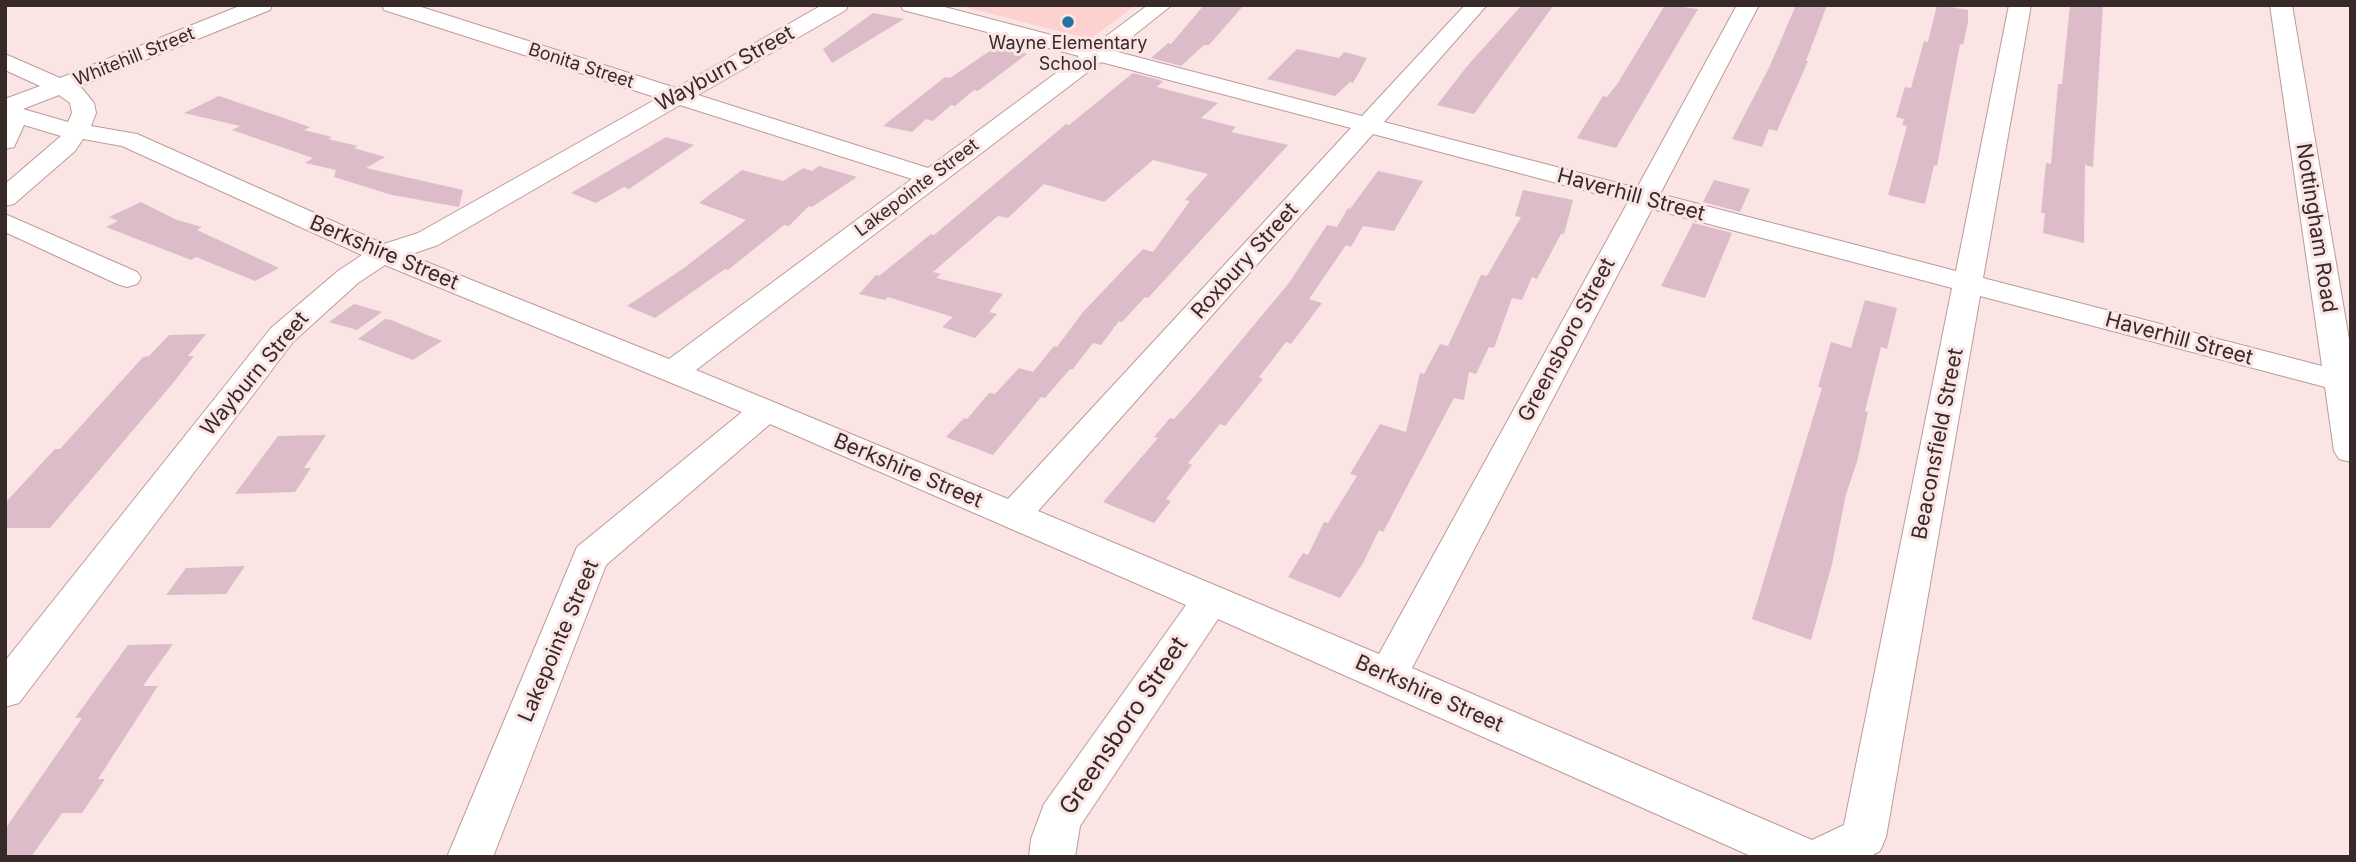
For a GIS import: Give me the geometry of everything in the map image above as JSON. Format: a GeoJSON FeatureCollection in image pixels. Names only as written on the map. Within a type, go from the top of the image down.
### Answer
{"type":"FeatureCollection","features":[{"type":"Feature","properties":{"kind":"street","name":"Whitehill Street"},"geometry":{"type":"LineString","coordinates":[[5,112],[61,86],[262,5]]}},
{"type":"Feature","properties":{"kind":"street","name":"Wayburn Street"},"geometry":{"type":"LineString","coordinates":[[5,691],[282,335],[348,276],[383,254],[428,239],[838,5]]}},
{"type":"Feature","properties":{"kind":"street","name":"Haverhill Street"},"geometry":{"type":"LineString","coordinates":[[912,5],[2345,382]]}},
{"type":"Feature","properties":{"kind":"street","name":"Lakepointe Street"},"geometry":{"type":"LineString","coordinates":[[672,372],[1162,5]]}},
{"type":"Feature","properties":{"kind":"street","name":"Roxbury Street"},"geometry":{"type":"LineString","coordinates":[[1012,517],[1477,5]]}},
{"type":"Feature","properties":{"kind":"street","name":"Greensboro Street"},"geometry":{"type":"LineString","coordinates":[[1388,675],[1748,5]]}},
{"type":"Feature","properties":{"kind":"street","name":"Beaconsfield Street"},"geometry":{"type":"LineString","coordinates":[[1823,857],[1864,837],[2020,5]]}},
{"type":"Feature","properties":{"kind":"street","name":"Nottingham Road"},"geometry":{"type":"LineString","coordinates":[[2281,5],[2345,382],[2351,451]]}},
{"type":"Feature","properties":{"kind":"street","name":"Bonita Street"},"geometry":{"type":"LineString","coordinates":[[403,7],[931,177]]}},
{"type":"Feature","properties":{"kind":"street"},"geometry":{"type":"LineString","coordinates":[[5,61],[75,93],[82,103],[84,113],[76,132],[47,163],[5,198]]}},
{"type":"Feature","properties":{"kind":"street"},"geometry":{"type":"LineString","coordinates":[[5,112],[13,123],[5,142]]}},
{"type":"Feature","properties":{"kind":"street","name":"Berkshire Street"},"geometry":{"type":"LineString","coordinates":[[5,112],[76,132],[128,139],[383,254],[766,410],[1388,675],[1801,857]]}},
{"type":"Feature","properties":{"kind":"street"},"geometry":{"type":"LineString","coordinates":[[5,163],[47,163]]}},
{"type":"Feature","properties":{"kind":"street"},"geometry":{"type":"LineString","coordinates":[[5,222],[127,278]]}},
{"type":"Feature","properties":{"kind":"street","name":"Lakepointe Street"},"geometry":{"type":"LineString","coordinates":[[470,857],[590,557],[766,410]]}},
{"type":"Feature","properties":{"kind":"street","name":"Greensboro Street"},"geometry":{"type":"LineString","coordinates":[[1052,857],[1053,839],[1060,818],[1210,600]]}},
{"type":"Feature","properties":{"kind":"shaded area","name":"Wayne Elementary School"},"geometry":{"type":"Polygon","coordinates":[[[957,5],[1136,5],[1090,39],[957,5]]]}},
{"type":"Feature","properties":{"kind":"building"},"geometry":{"type":"Polygon","coordinates":[[[1204,5],[1244,5],[1209,45],[1204,45],[1181,66],[1151,58],[1168,43],[1171,44],[1204,5]]]}},
{"type":"Feature","properties":{"kind":"building"},"geometry":{"type":"Polygon","coordinates":[[[1522,5],[1554,5],[1474,114],[1437,105],[1468,65],[1522,5]]]}},
{"type":"Feature","properties":{"kind":"building"},"geometry":{"type":"Polygon","coordinates":[[[1665,5],[1698,9],[1616,148],[1577,138],[1603,96],[1607,97],[1618,83],[1665,5]]]}},
{"type":"Feature","properties":{"kind":"building"},"geometry":{"type":"Polygon","coordinates":[[[1796,5],[1827,5],[1808,61],[1777,131],[1769,129],[1762,147],[1732,139],[1769,68],[1796,5]]]}},
{"type":"Feature","properties":{"kind":"building"},"geometry":{"type":"Polygon","coordinates":[[[1937,5],[1968,10],[1968,22],[1963,45],[1960,44],[1937,166],[1934,165],[1925,204],[1888,195],[1907,126],[1902,125],[1904,119],[1896,117],[1905,87],[1911,88],[1924,41],[1928,42],[1937,5]]]}},
{"type":"Feature","properties":{"kind":"building"},"geometry":{"type":"Polygon","coordinates":[[[2070,5],[2103,5],[2093,167],[2085,165],[2084,243],[2043,233],[2045,213],[2041,213],[2046,163],[2051,164],[2058,84],[2062,84],[2070,5]]]}},
{"type":"Feature","properties":{"kind":"building"},"geometry":{"type":"Polygon","coordinates":[[[873,13],[904,19],[832,63],[823,49],[873,13]]]}},
{"type":"Feature","properties":{"kind":"building"},"geometry":{"type":"Polygon","coordinates":[[[997,46],[1027,54],[978,91],[974,90],[955,106],[951,105],[933,121],[926,119],[912,132],[883,126],[945,77],[950,78],[997,46]]]}},
{"type":"Feature","properties":{"kind":"building"},"geometry":{"type":"Polygon","coordinates":[[[1297,49],[1339,58],[1344,52],[1367,58],[1353,83],[1350,82],[1335,96],[1267,79],[1297,49]]]}},
{"type":"Feature","properties":{"kind":"building"},"geometry":{"type":"Polygon","coordinates":[[[1133,73],[1163,81],[1157,87],[1218,103],[1201,118],[1236,127],[1231,132],[1288,145],[1148,298],[1145,297],[1122,322],[1119,321],[1101,345],[1093,343],[1073,369],[1070,369],[1045,398],[1041,397],[993,455],[946,437],[964,418],[967,419],[989,393],[995,394],[1019,368],[1033,372],[1054,346],[1057,347],[1083,312],[1143,249],[1153,252],[1190,201],[1185,200],[1208,174],[1153,160],[1104,202],[1044,184],[1008,218],[998,216],[933,272],[941,274],[936,278],[1003,294],[989,312],[997,314],[975,338],[942,327],[953,317],[888,297],[885,300],[859,294],[876,275],[879,276],[931,234],[934,235],[1066,124],[1069,125],[1133,73]]]}},
{"type":"Feature","properties":{"kind":"building"},"geometry":{"type":"Polygon","coordinates":[[[219,96],[310,127],[304,130],[332,137],[328,139],[358,146],[354,148],[385,157],[366,168],[463,190],[459,207],[392,195],[334,177],[336,170],[305,163],[313,158],[232,130],[240,126],[184,113],[219,96]]]}},
{"type":"Feature","properties":{"kind":"building"},"geometry":{"type":"Polygon","coordinates":[[[666,137],[694,145],[629,189],[624,187],[596,203],[571,193],[666,137]]]}},
{"type":"Feature","properties":{"kind":"building"},"geometry":{"type":"Polygon","coordinates":[[[819,166],[857,177],[812,207],[809,206],[789,226],[784,225],[728,270],[725,269],[655,318],[627,306],[684,268],[746,220],[699,203],[742,170],[783,181],[803,168],[812,171],[819,166]]]}},
{"type":"Feature","properties":{"kind":"building"},"geometry":{"type":"Polygon","coordinates":[[[1378,171],[1423,181],[1394,231],[1363,226],[1351,247],[1346,245],[1309,299],[1322,303],[1291,344],[1286,342],[1259,377],[1263,379],[1225,426],[1220,424],[1188,463],[1192,465],[1166,499],[1171,501],[1154,523],[1103,502],[1158,438],[1154,437],[1170,418],[1174,419],[1198,392],[1289,283],[1327,225],[1337,227],[1348,208],[1350,209],[1378,171]]]}},
{"type":"Feature","properties":{"kind":"building"},"geometry":{"type":"Polygon","coordinates":[[[1714,180],[1750,189],[1740,212],[1703,202],[1714,180]]]}},
{"type":"Feature","properties":{"kind":"building"},"geometry":{"type":"Polygon","coordinates":[[[1523,190],[1573,200],[1564,234],[1561,234],[1537,279],[1532,277],[1522,300],[1512,298],[1494,348],[1489,347],[1476,374],[1469,372],[1464,400],[1454,398],[1383,532],[1379,530],[1363,563],[1340,598],[1288,577],[1303,553],[1308,555],[1324,522],[1328,523],[1357,476],[1350,474],[1380,424],[1406,432],[1420,373],[1424,374],[1440,344],[1448,346],[1481,275],[1487,276],[1521,217],[1515,216],[1523,190]]]}},
{"type":"Feature","properties":{"kind":"building"},"geometry":{"type":"Polygon","coordinates":[[[141,202],[177,220],[202,227],[197,230],[279,268],[255,281],[196,257],[191,260],[106,227],[118,221],[109,217],[141,202]]]}},
{"type":"Feature","properties":{"kind":"building"},"geometry":{"type":"Polygon","coordinates":[[[1693,223],[1732,233],[1705,298],[1661,286],[1693,223]]]}},
{"type":"Feature","properties":{"kind":"building"},"geometry":{"type":"Polygon","coordinates":[[[1865,300],[1897,308],[1887,349],[1881,347],[1865,411],[1868,412],[1857,462],[1846,494],[1832,564],[1811,640],[1752,619],[1822,388],[1818,387],[1831,342],[1851,348],[1865,300]]]}},
{"type":"Feature","properties":{"kind":"building"},"geometry":{"type":"Polygon","coordinates":[[[354,304],[382,312],[357,330],[329,322],[354,304]]]}},
{"type":"Feature","properties":{"kind":"building"},"geometry":{"type":"Polygon","coordinates":[[[385,319],[442,341],[413,360],[358,339],[385,319]]]}},
{"type":"Feature","properties":{"kind":"building"},"geometry":{"type":"Polygon","coordinates":[[[206,334],[188,356],[194,356],[173,383],[50,528],[5,528],[5,503],[55,449],[60,449],[143,357],[149,356],[169,335],[206,334]]]}},
{"type":"Feature","properties":{"kind":"building"},"geometry":{"type":"Polygon","coordinates":[[[326,435],[304,468],[311,468],[295,492],[235,494],[278,436],[326,435]]]}},
{"type":"Feature","properties":{"kind":"building"},"geometry":{"type":"Polygon","coordinates":[[[245,566],[226,594],[166,595],[186,568],[245,566]]]}},
{"type":"Feature","properties":{"kind":"building"},"geometry":{"type":"Polygon","coordinates":[[[173,644],[143,686],[158,686],[98,779],[105,779],[82,813],[62,813],[31,857],[5,857],[5,829],[82,718],[75,718],[128,645],[173,644]]]}},
{"type":"Feature","properties":{"kind":"place","name":"Wayne Elementary School"},"geometry":{"type":"Point","coordinates":[1068,22]}}]}
